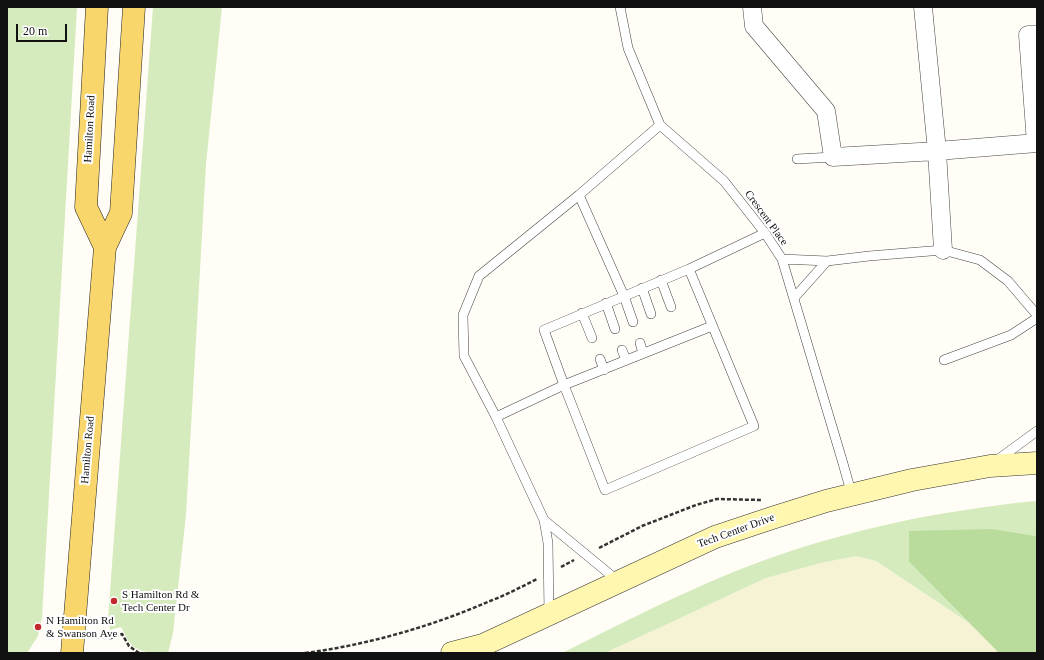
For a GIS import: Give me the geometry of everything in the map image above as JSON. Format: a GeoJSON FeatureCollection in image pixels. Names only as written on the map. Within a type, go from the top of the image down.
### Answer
{"type":"FeatureCollection","features":[{"type":"Feature","properties":{"kind":"main road","name":"Hamilton Road"},"geometry":{"type":"LineString","coordinates":[[97,7],[86,207],[105,247]]}},
{"type":"Feature","properties":{"kind":"main road","name":"Hamilton Road"},"geometry":{"type":"LineString","coordinates":[[72,645],[105,247],[121,213],[134,7]]}},
{"type":"Feature","properties":{"kind":"main road","name":"Tech Center Drive"},"geometry":{"type":"LineString","coordinates":[[452,653],[483,645],[715,536],[852,495],[912,480],[990,466],[1037,463]]}},
{"type":"Feature","properties":{"kind":"street"},"geometry":{"type":"LineString","coordinates":[[752,7],[754,26],[826,111],[833,157],[1037,143],[1028,36],[1037,34]]}},
{"type":"Feature","properties":{"kind":"street"},"geometry":{"type":"LineString","coordinates":[[923,7],[937,151],[943,250]]}},
{"type":"Feature","properties":{"kind":"lane","name":"Crescent Place"},"geometry":{"type":"LineString","coordinates":[[620,7],[628,48],[660,125],[724,181],[765,233],[782,260],[852,495]]}},
{"type":"Feature","properties":{"kind":"lane"},"geometry":{"type":"LineString","coordinates":[[549,614],[548,543],[544,520],[496,417],[464,356],[463,315],[479,276],[579,195],[660,125]]}},
{"type":"Feature","properties":{"kind":"lane"},"geometry":{"type":"LineString","coordinates":[[797,159],[833,157]]}},
{"type":"Feature","properties":{"kind":"lane"},"geometry":{"type":"LineString","coordinates":[[579,195],[624,296],[632,322]]}},
{"type":"Feature","properties":{"kind":"lane"},"geometry":{"type":"LineString","coordinates":[[689,269],[754,426],[605,490],[544,330],[689,269],[765,233]]}},
{"type":"Feature","properties":{"kind":"lane"},"geometry":{"type":"LineString","coordinates":[[782,260],[828,261],[943,250],[980,260],[1008,281],[1037,315]]}},
{"type":"Feature","properties":{"kind":"lane"},"geometry":{"type":"LineString","coordinates":[[794,298],[828,261]]}},
{"type":"Feature","properties":{"kind":"lane"},"geometry":{"type":"LineString","coordinates":[[661,280],[671,307]]}},
{"type":"Feature","properties":{"kind":"lane"},"geometry":{"type":"LineString","coordinates":[[642,288],[652,314]]}},
{"type":"Feature","properties":{"kind":"lane"},"geometry":{"type":"LineString","coordinates":[[606,303],[615,329]]}},
{"type":"Feature","properties":{"kind":"lane"},"geometry":{"type":"LineString","coordinates":[[582,313],[592,338]]}},
{"type":"Feature","properties":{"kind":"lane"},"geometry":{"type":"LineString","coordinates":[[944,360],[1011,336],[1037,318]]}},
{"type":"Feature","properties":{"kind":"lane"},"geometry":{"type":"LineString","coordinates":[[496,417],[564,385],[712,326]]}},
{"type":"Feature","properties":{"kind":"lane"},"geometry":{"type":"LineString","coordinates":[[679,328],[682,338]]}},
{"type":"Feature","properties":{"kind":"lane"},"geometry":{"type":"LineString","coordinates":[[660,336],[663,345]]}},
{"type":"Feature","properties":{"kind":"lane"},"geometry":{"type":"LineString","coordinates":[[640,343],[643,353]]}},
{"type":"Feature","properties":{"kind":"lane"},"geometry":{"type":"LineString","coordinates":[[622,350],[626,360]]}},
{"type":"Feature","properties":{"kind":"lane"},"geometry":{"type":"LineString","coordinates":[[600,359],[604,370]]}},
{"type":"Feature","properties":{"kind":"lane"},"geometry":{"type":"LineString","coordinates":[[990,466],[1037,431]]}},
{"type":"Feature","properties":{"kind":"lane"},"geometry":{"type":"LineString","coordinates":[[544,520],[619,582]]}},
{"type":"Feature","properties":{"kind":"path"},"geometry":{"type":"LineString","coordinates":[[305,653],[378,639],[448,618],[490,602],[642,526],[696,505],[717,499]]}},
{"type":"Feature","properties":{"kind":"path"},"geometry":{"type":"LineString","coordinates":[[72,645],[112,638],[122,634],[129,646],[139,653]]}},
{"type":"Feature","properties":{"kind":"shaded area"},"geometry":{"type":"Polygon","coordinates":[[[856,556],[876,561],[969,623],[999,653],[605,653],[766,578],[821,563],[856,556]]]}},
{"type":"Feature","properties":{"kind":"green space"},"geometry":{"type":"Polygon","coordinates":[[[7,7],[77,7],[42,617],[38,636],[27,653],[7,653],[7,7]]]}},
{"type":"Feature","properties":{"kind":"green space"},"geometry":{"type":"Polygon","coordinates":[[[153,7],[222,7],[206,164],[186,515],[173,633],[168,653],[147,652],[137,649],[129,642],[121,627],[110,630],[108,619],[153,7]]]}},
{"type":"Feature","properties":{"kind":"green space"},"geometry":{"type":"Polygon","coordinates":[[[1037,501],[1037,536],[993,529],[909,562],[969,623],[876,561],[856,556],[821,563],[766,578],[605,653],[562,653],[655,607],[712,581],[802,547],[864,530],[927,516],[1037,501]]]}},
{"type":"Feature","properties":{"kind":"green space"},"geometry":{"type":"Polygon","coordinates":[[[993,529],[1037,536],[1037,653],[999,653],[909,562],[909,531],[993,529]]]}},
{"type":"Feature","properties":{"kind":"place","name":"S Hamilton Rd & Tech Center Dr"},"geometry":{"type":"Point","coordinates":[114,601]}},
{"type":"Feature","properties":{"kind":"place","name":"N Hamilton Rd & Swanson Ave"},"geometry":{"type":"Point","coordinates":[38,627]}}]}
